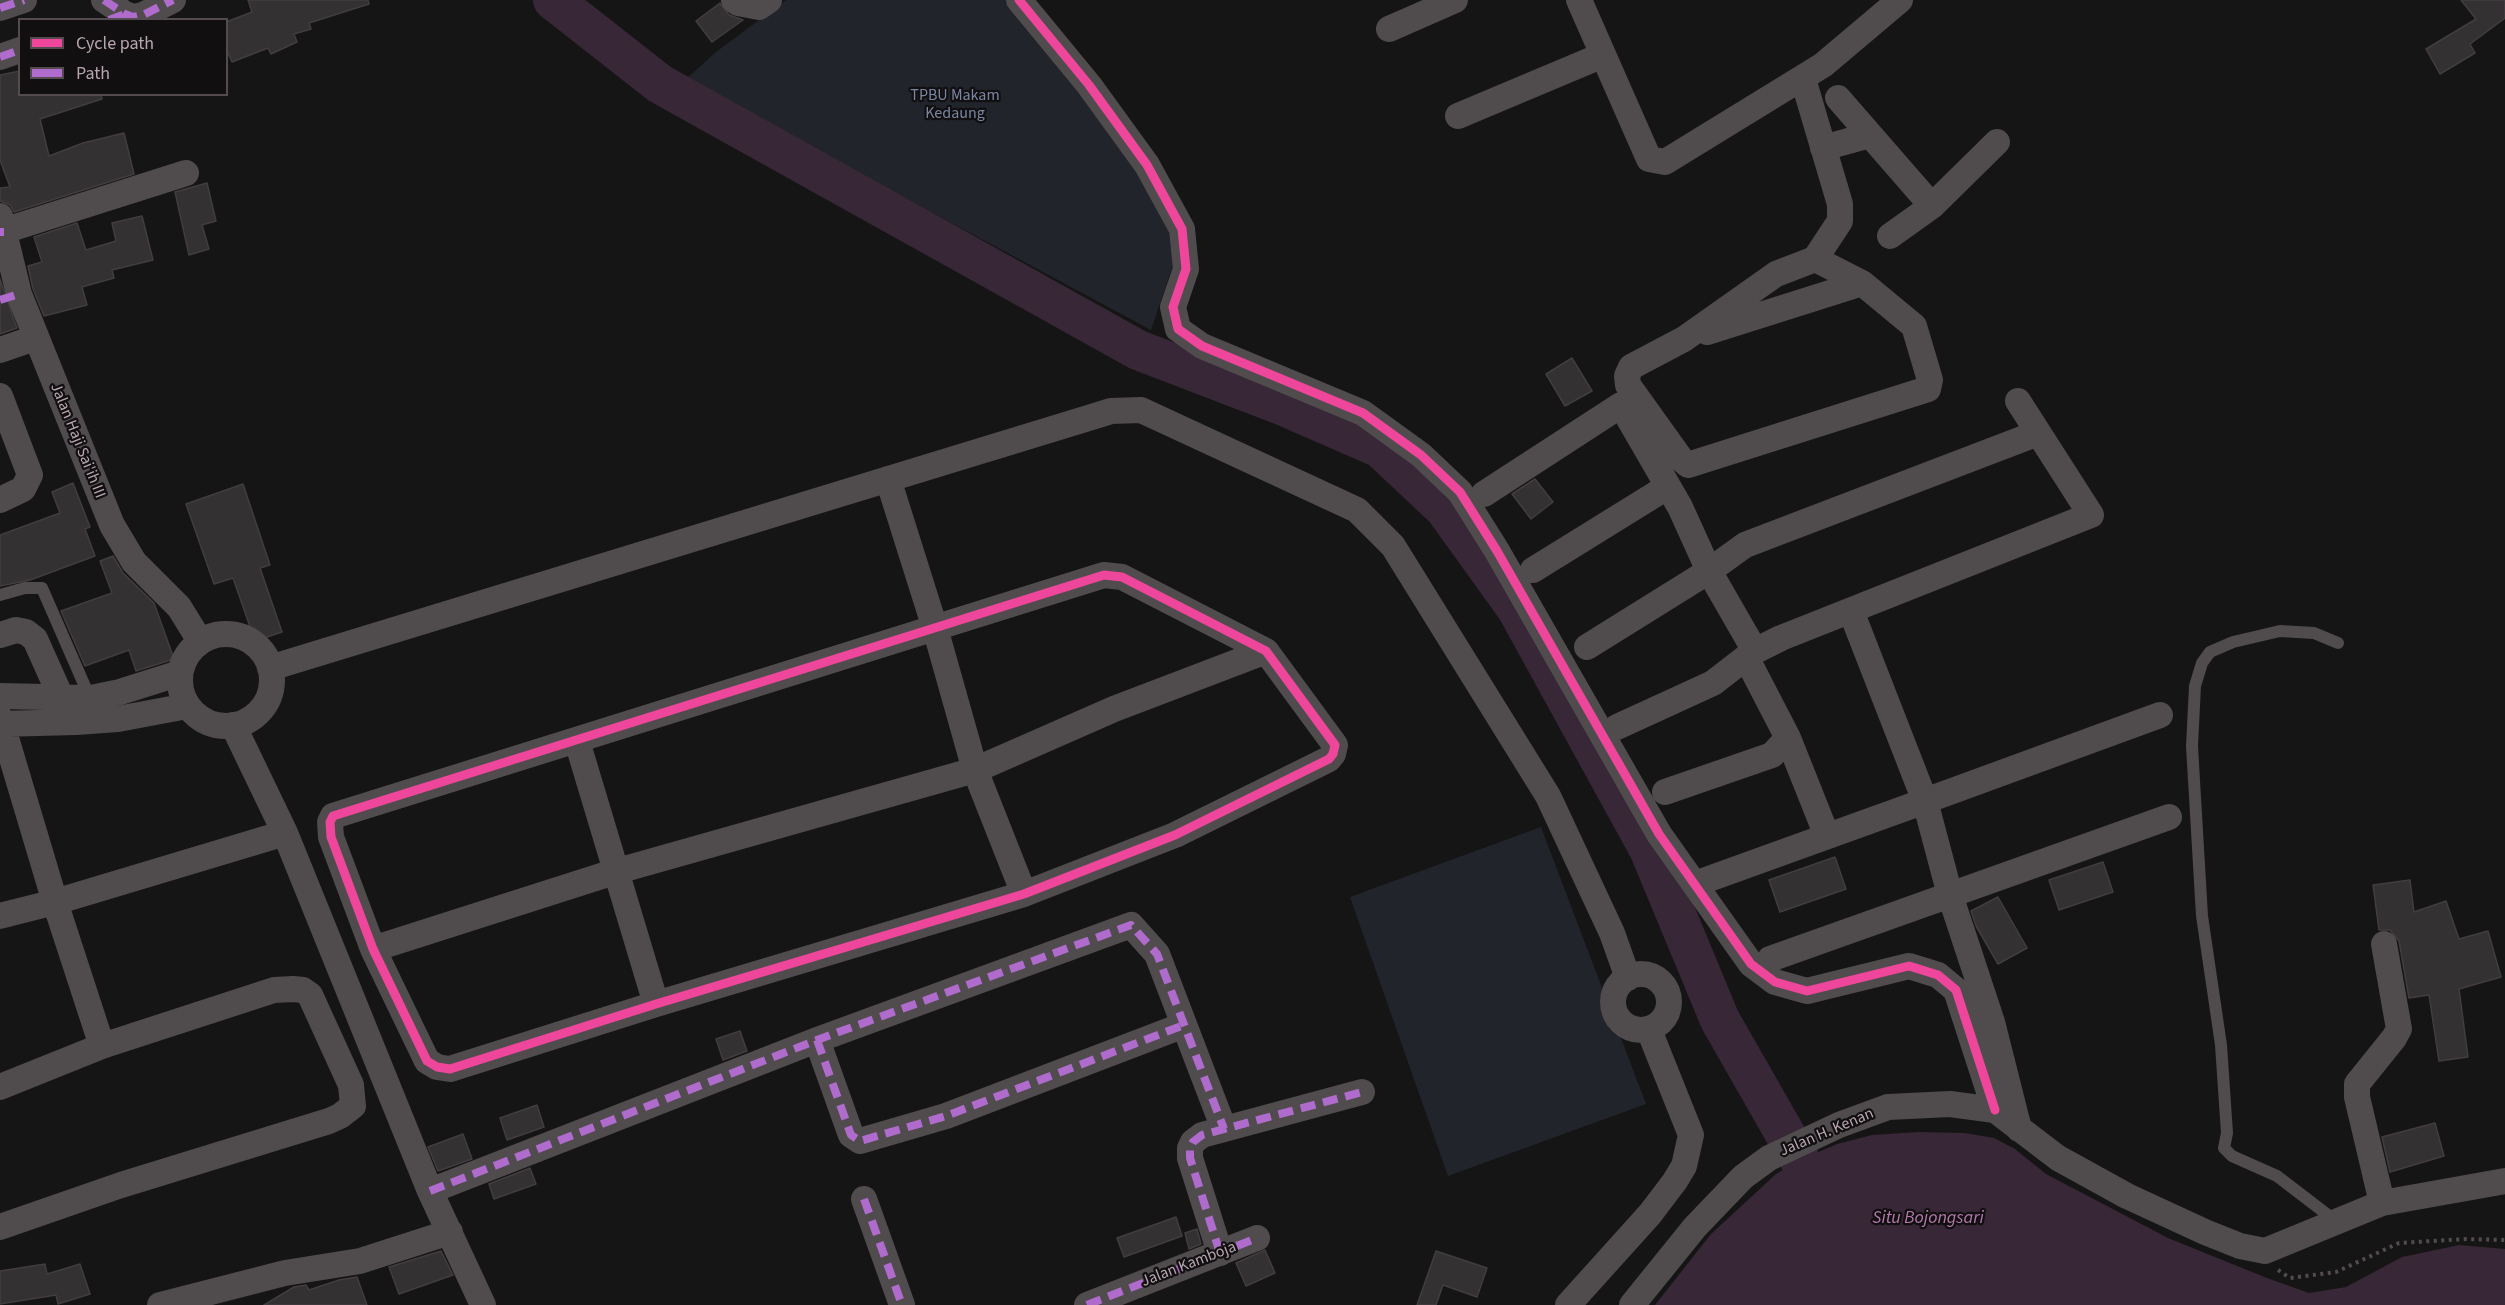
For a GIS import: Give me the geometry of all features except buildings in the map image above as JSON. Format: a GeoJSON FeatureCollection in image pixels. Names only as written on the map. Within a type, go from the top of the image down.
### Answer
{"type":"FeatureCollection","features":[{"type":"Feature","properties":{"kind":"street"},"geometry":{"type":"LineString","coordinates":[[0,8],[24,0]]}},
{"type":"Feature","properties":{"kind":"street"},"geometry":{"type":"LineString","coordinates":[[113,11],[134,17],[173,0]]}},
{"type":"Feature","properties":{"kind":"street"},"geometry":{"type":"LineString","coordinates":[[734,0],[738,3],[759,7],[769,0]]}},
{"type":"Feature","properties":{"kind":"street"},"geometry":{"type":"LineString","coordinates":[[1019,0],[1089,85],[1147,165],[1182,229],[1186,269],[1173,307],[1178,329],[1202,346],[1363,412],[1421,455],[1460,492],[1497,550],[1659,834],[1751,964],[1775,982],[1806,991],[1909,966],[1938,975],[1956,990],[1995,1110],[2058,1158],[2127,1196],[2240,1246],[2265,1251],[2382,1203],[2505,1181]]}},
{"type":"Feature","properties":{"kind":"street"},"geometry":{"type":"LineString","coordinates":[[1389,29],[1455,0]]}},
{"type":"Feature","properties":{"kind":"street"},"geometry":{"type":"LineString","coordinates":[[1579,0],[1649,159],[1665,162],[1803,79],[1900,0]]}},
{"type":"Feature","properties":{"kind":"street"},"geometry":{"type":"LineString","coordinates":[[0,57],[18,51]]}},
{"type":"Feature","properties":{"kind":"street"},"geometry":{"type":"LineString","coordinates":[[1458,116],[1603,55]]}},
{"type":"Feature","properties":{"kind":"street"},"geometry":{"type":"LineString","coordinates":[[1803,79],[1840,204],[1840,221],[1820,252],[1776,274],[1683,339],[1631,367],[1627,376],[1628,386],[1681,459],[1689,465],[1928,389],[1930,380],[1914,326],[1820,252]]}},
{"type":"Feature","properties":{"kind":"street"},"geometry":{"type":"LineString","coordinates":[[1838,98],[1932,206]]}},
{"type":"Feature","properties":{"kind":"street"},"geometry":{"type":"LineString","coordinates":[[1823,148],[1870,135]]}},
{"type":"Feature","properties":{"kind":"street"},"geometry":{"type":"LineString","coordinates":[[1890,236],[1932,206],[1997,142]]}},
{"type":"Feature","properties":{"kind":"street"},"geometry":{"type":"LineString","coordinates":[[1,227],[186,173]]}},
{"type":"Feature","properties":{"kind":"street","name":"Jalan Haji Sai'ih III"},"geometry":{"type":"LineString","coordinates":[[1,227],[10,297],[35,338],[112,525],[135,562],[179,607],[200,642]]}},
{"type":"Feature","properties":{"kind":"street"},"geometry":{"type":"LineString","coordinates":[[1683,339],[1862,284]]}},
{"type":"Feature","properties":{"kind":"street"},"geometry":{"type":"LineString","coordinates":[[0,350],[35,338]]}},
{"type":"Feature","properties":{"kind":"street"},"geometry":{"type":"LineString","coordinates":[[0,396],[30,475],[23,489],[0,500]]}},
{"type":"Feature","properties":{"kind":"street"},"geometry":{"type":"LineString","coordinates":[[1617,727],[1713,683],[1750,654],[2091,515],[2018,401]]}},
{"type":"Feature","properties":{"kind":"street"},"geometry":{"type":"LineString","coordinates":[[1484,494],[1621,405],[1680,507],[1788,738],[1827,836]]}},
{"type":"Feature","properties":{"kind":"street"},"geometry":{"type":"LineString","coordinates":[[270,668],[1111,411],[1141,410],[1357,510],[1393,546],[1548,796],[1612,933],[1628,978]]}},
{"type":"Feature","properties":{"kind":"street"},"geometry":{"type":"LineString","coordinates":[[1587,646],[1710,571],[1745,545],[2038,433]]}},
{"type":"Feature","properties":{"kind":"street"},"geometry":{"type":"LineString","coordinates":[[888,479],[935,628],[975,770],[1024,894]]}},
{"type":"Feature","properties":{"kind":"street"},"geometry":{"type":"LineString","coordinates":[[1533,570],[1667,487]]}},
{"type":"Feature","properties":{"kind":"street"},"geometry":{"type":"LineString","coordinates":[[1104,575],[1122,577],[1266,651],[1335,745],[1329,759],[1175,836],[1024,894],[656,1004],[450,1069],[437,1067],[427,1061],[373,949],[331,837],[330,822],[333,816],[935,628],[1104,575]]}},
{"type":"Feature","properties":{"kind":"street"},"geometry":{"type":"LineString","coordinates":[[1851,611],[1925,801],[1950,895],[1992,1022],[2019,1129]]}},
{"type":"Feature","properties":{"kind":"street"},"geometry":{"type":"LineString","coordinates":[[0,635],[16,630],[26,632],[35,639],[61,698]]}},
{"type":"Feature","properties":{"kind":"street"},"geometry":{"type":"LineString","coordinates":[[221,634],[242,637],[260,649],[270,668],[272,683],[268,698],[260,711],[248,720],[233,725],[220,725],[208,722],[196,715],[188,706],[181,690],[180,673],[187,655],[200,642],[221,634]]}},
{"type":"Feature","properties":{"kind":"street"},"geometry":{"type":"LineString","coordinates":[[373,949],[614,872],[975,770],[1114,709],[1266,651]]}},
{"type":"Feature","properties":{"kind":"street"},"geometry":{"type":"LineString","coordinates":[[0,696],[90,698],[120,692],[180,673]]}},
{"type":"Feature","properties":{"kind":"street"},"geometry":{"type":"LineString","coordinates":[[102,1046],[0,722],[76,722],[118,719],[188,706]]}},
{"type":"Feature","properties":{"kind":"street"},"geometry":{"type":"LineString","coordinates":[[1706,880],[2160,715]]}},
{"type":"Feature","properties":{"kind":"street"},"geometry":{"type":"LineString","coordinates":[[233,725],[285,833],[430,1191],[483,1305]]}},
{"type":"Feature","properties":{"kind":"street"},"geometry":{"type":"LineString","coordinates":[[1665,792],[1772,755],[1788,738]]}},
{"type":"Feature","properties":{"kind":"street"},"geometry":{"type":"LineString","coordinates":[[577,741],[614,872],[656,1004]]}},
{"type":"Feature","properties":{"kind":"street"},"geometry":{"type":"LineString","coordinates":[[1770,959],[2169,817]]}},
{"type":"Feature","properties":{"kind":"street"},"geometry":{"type":"LineString","coordinates":[[0,916],[55,902],[285,833]]}},
{"type":"Feature","properties":{"kind":"street"},"geometry":{"type":"LineString","coordinates":[[430,1191],[817,1040],[1131,925],[1157,954],[1224,1130]]}},
{"type":"Feature","properties":{"kind":"street"},"geometry":{"type":"LineString","coordinates":[[2382,1203],[2357,1097],[2358,1084],[2399,1029],[2384,944]]}},
{"type":"Feature","properties":{"kind":"street"},"geometry":{"type":"LineString","coordinates":[[1642,974],[1651,976],[1665,987],[1668,995],[1668,1013],[1649,1030],[1640,1031],[1628,1028],[1615,1014],[1614,994],[1620,983],[1628,978],[1642,974]]}},
{"type":"Feature","properties":{"kind":"street"},"geometry":{"type":"LineString","coordinates":[[0,1087],[102,1046],[274,990],[303,990],[310,995],[351,1085],[353,1106],[329,1121],[121,1185],[0,1227]]}},
{"type":"Feature","properties":{"kind":"street"},"geometry":{"type":"LineString","coordinates":[[817,1040],[851,1136],[860,1141],[946,1116],[1184,1025]]}},
{"type":"Feature","properties":{"kind":"street"},"geometry":{"type":"LineString","coordinates":[[1568,1305],[1650,1214],[1684,1166],[1691,1135],[1649,1030]]}},
{"type":"Feature","properties":{"kind":"street"},"geometry":{"type":"LineString","coordinates":[[1220,1253],[1190,1158],[1190,1148],[1202,1135],[1362,1092]]}},
{"type":"Feature","properties":{"kind":"street","name":"Jalan H. Kenan"},"geometry":{"type":"LineString","coordinates":[[1632,1305],[1695,1227],[1743,1177],[1770,1158],[1839,1125],[1887,1107],[1950,1104],[1995,1110]]}},
{"type":"Feature","properties":{"kind":"street"},"geometry":{"type":"LineString","coordinates":[[864,1199],[902,1305]]}},
{"type":"Feature","properties":{"kind":"street"},"geometry":{"type":"LineString","coordinates":[[160,1305],[285,1273],[360,1261],[450,1232]]}},
{"type":"Feature","properties":{"kind":"street","name":"Jalan Kamboja"},"geometry":{"type":"LineString","coordinates":[[1087,1305],[1257,1238]]}},
{"type":"Feature","properties":{"kind":"lane"},"geometry":{"type":"LineString","coordinates":[[0,596],[25,588],[42,588],[90,698]]}},
{"type":"Feature","properties":{"kind":"lane"},"geometry":{"type":"LineString","coordinates":[[2337,1222],[2277,1176],[2232,1156],[2224,1148],[2227,1133],[2222,1045],[2202,916],[2192,747],[2195,686],[2202,663],[2210,652],[2233,642],[2280,631],[2314,633],[2338,643]]}},
{"type":"Feature","properties":{"kind":"path"},"geometry":{"type":"LineString","coordinates":[[2265,1251],[2273,1267],[2290,1278],[2336,1272],[2399,1243],[2466,1239],[2505,1240]]}},
{"type":"Feature","properties":{"kind":"green space","name":"TPBU Makam Kedaung"},"geometry":{"type":"Polygon","coordinates":[[[786,0],[1006,0],[1092,103],[1155,193],[1172,237],[1173,265],[1151,330],[685,80],[716,52],[786,0]]]}},
{"type":"Feature","properties":{"kind":"green space"},"geometry":{"type":"Polygon","coordinates":[[[1541,827],[1646,1104],[1448,1176],[1350,897],[1541,827]]]}},
{"type":"Feature","properties":{"kind":"water","name":"Situ Bojongsari"},"geometry":{"type":"Polygon","coordinates":[[[1919,1132],[1965,1133],[1994,1138],[2015,1149],[2046,1174],[2168,1238],[2309,1293],[2346,1287],[2402,1257],[2459,1245],[2505,1249],[2505,1305],[1655,1305],[1711,1234],[1776,1174],[1800,1160],[1837,1144],[1872,1135],[1919,1132]]]}},
{"type":"Feature","properties":{"kind":"waterway"},"geometry":{"type":"LineString","coordinates":[[553,0],[660,84],[1138,350],[1279,404],[1380,448],[1445,509],[1517,609],[1649,849],[1720,1020],[1800,1160]]}},
{"type":"Feature","properties":{"kind":"marked path"},"geometry":{"type":"LineString","coordinates":[[0,8],[24,0]]}},
{"type":"Feature","properties":{"kind":"marked path"},"geometry":{"type":"LineString","coordinates":[[104,0],[133,17],[143,15],[173,0]]}},
{"type":"Feature","properties":{"kind":"marked path"},"geometry":{"type":"LineString","coordinates":[[114,18],[125,14]]}},
{"type":"Feature","properties":{"kind":"marked path"},"geometry":{"type":"LineString","coordinates":[[0,57],[18,51]]}},
{"type":"Feature","properties":{"kind":"marked path"},"geometry":{"type":"LineString","coordinates":[[0,300],[19,294]]}},
{"type":"Feature","properties":{"kind":"marked path"},"geometry":{"type":"LineString","coordinates":[[430,1191],[817,1040],[1131,925],[1157,954],[1224,1129]]}},
{"type":"Feature","properties":{"kind":"marked path"},"geometry":{"type":"LineString","coordinates":[[817,1040],[851,1135],[860,1141],[946,1116],[1184,1025]]}},
{"type":"Feature","properties":{"kind":"marked path"},"geometry":{"type":"LineString","coordinates":[[1220,1253],[1190,1158],[1190,1148],[1193,1142],[1202,1135],[1362,1092]]}},
{"type":"Feature","properties":{"kind":"marked path"},"geometry":{"type":"LineString","coordinates":[[864,1199],[902,1305]]}},
{"type":"Feature","properties":{"kind":"marked path"},"geometry":{"type":"LineString","coordinates":[[1087,1305],[1257,1238]]}},
{"type":"Feature","properties":{"kind":"cycle path"},"geometry":{"type":"LineString","coordinates":[[1019,0],[1089,85],[1147,165],[1182,229],[1186,269],[1173,307],[1178,329],[1202,346],[1363,413],[1421,455],[1460,492],[1497,551],[1659,834],[1751,964],[1775,982],[1807,991],[1909,966],[1938,975],[1956,990],[1995,1110]]}},
{"type":"Feature","properties":{"kind":"cycle path"},"geometry":{"type":"LineString","coordinates":[[1104,575],[1122,577],[1266,651],[1335,745],[1333,754],[1329,759],[1175,835],[1024,894],[656,1004],[450,1069],[437,1067],[427,1061],[373,949],[331,837],[330,822],[333,816],[1104,575]]}}]}
